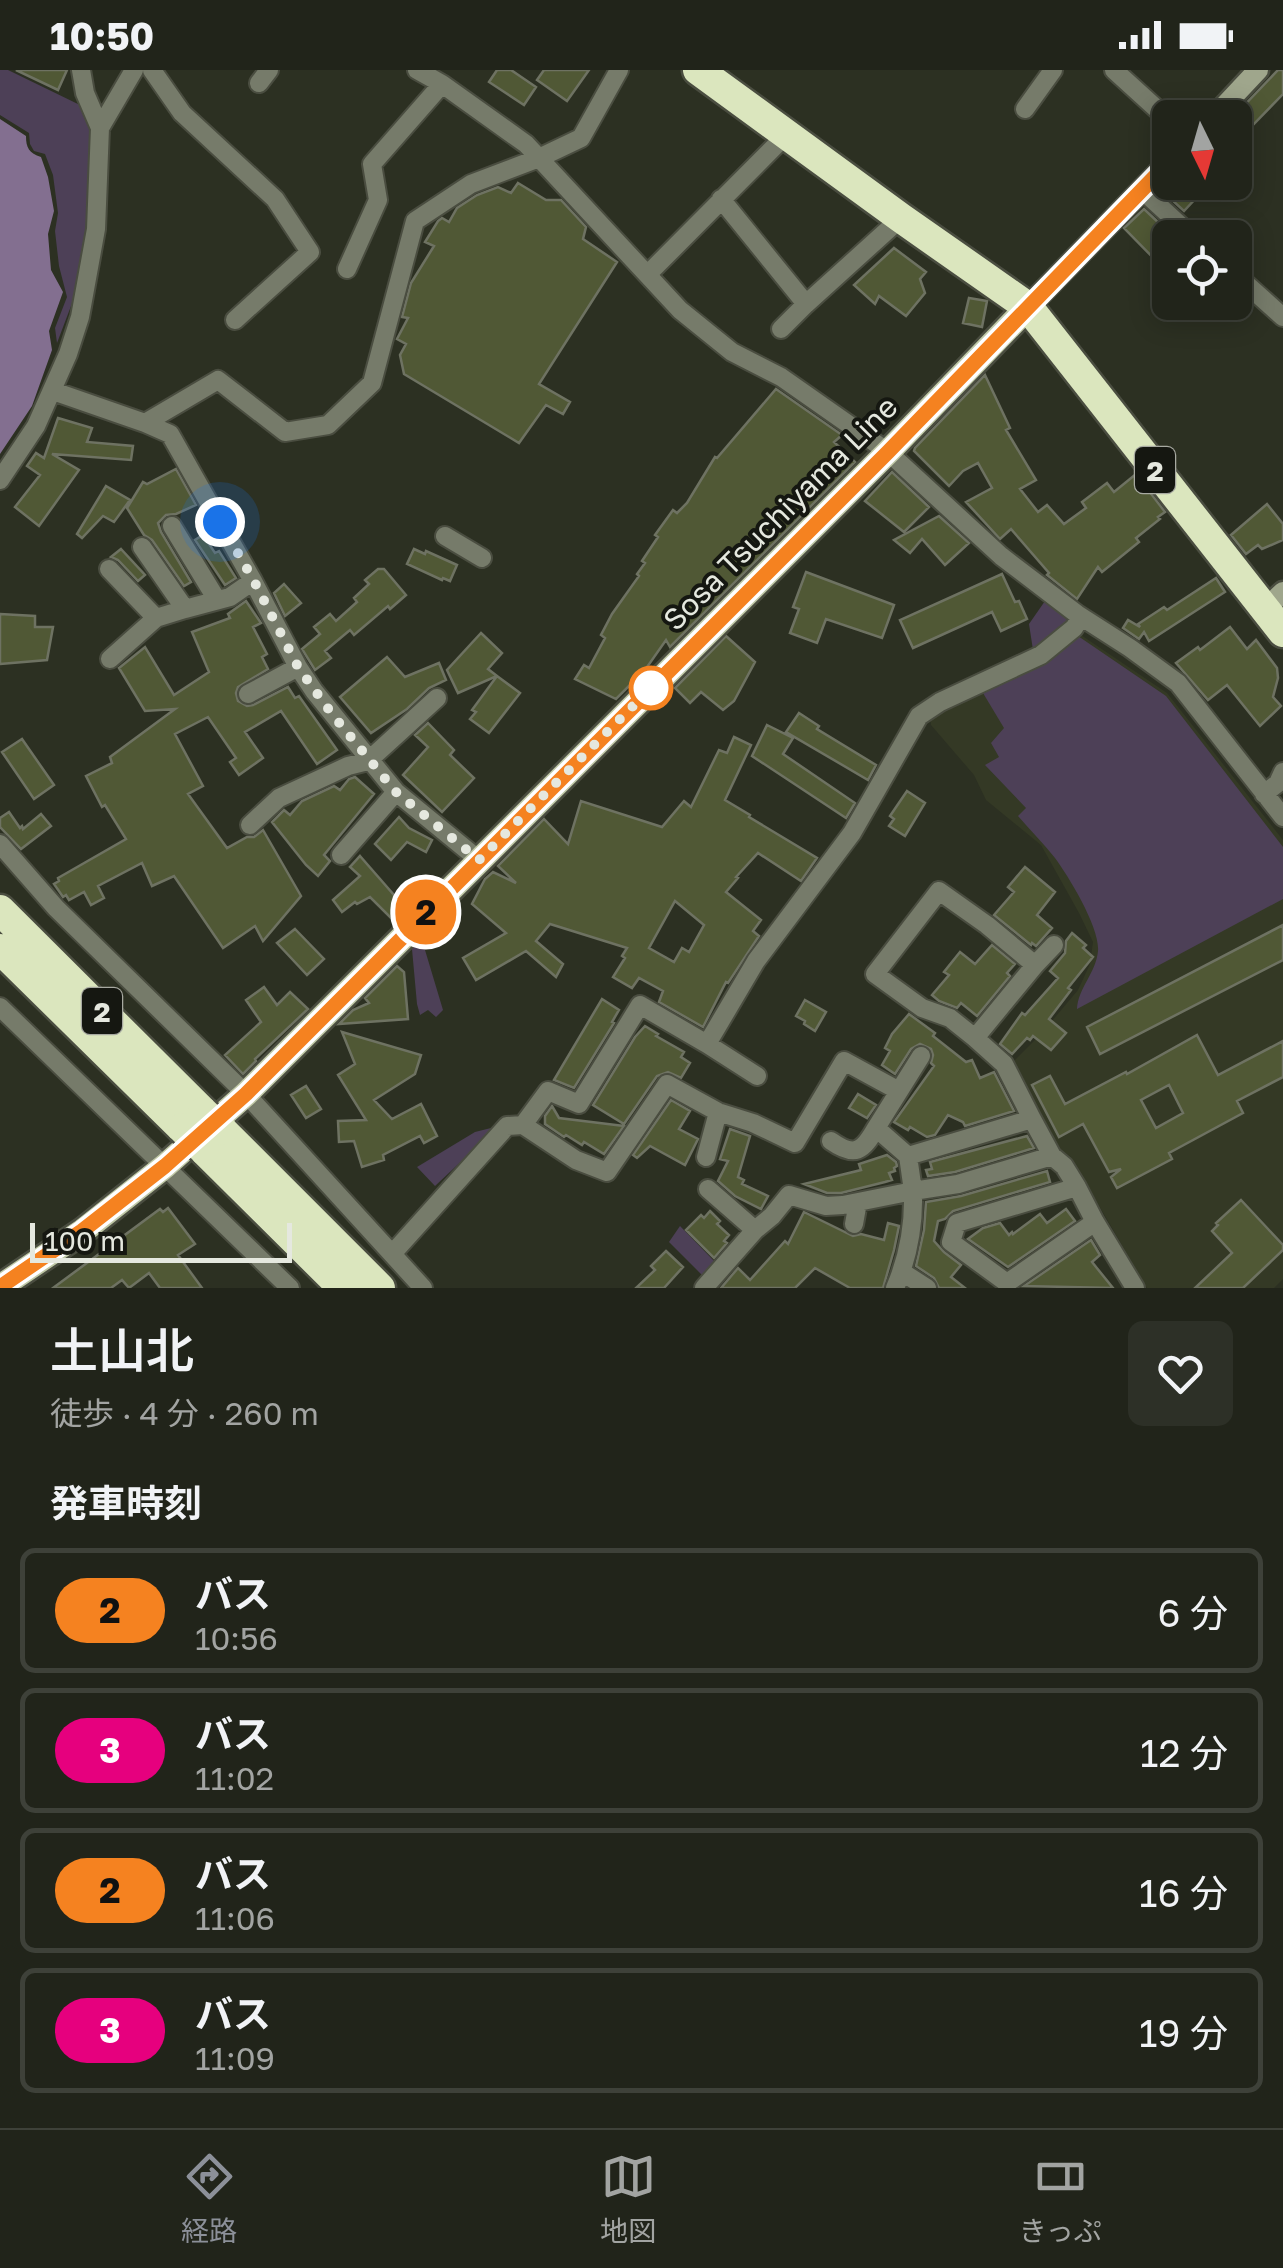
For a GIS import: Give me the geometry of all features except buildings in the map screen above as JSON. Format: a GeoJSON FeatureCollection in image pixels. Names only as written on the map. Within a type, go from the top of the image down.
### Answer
{"type":"FeatureCollection","features":[{"type":"Feature","properties":{"kind":"highway","name":"2"},"geometry":{"type":"LineString","coordinates":[[698,70],[1028,307],[1277,611]]}},
{"type":"Feature","properties":{"kind":"highway","name":"2"},"geometry":{"type":"LineString","coordinates":[[0,910],[343,1288]]}},
{"type":"Feature","properties":{"kind":"highway","name":"2"},"geometry":{"type":"LineString","coordinates":[[0,949],[380,1288]]}},
{"type":"Feature","properties":{"kind":"main road","name":"Sosa Tsuchiyama Line"},"geometry":{"type":"LineString","coordinates":[[0,1287],[82,1231],[165,1166],[246,1094],[1028,307]]}},
{"type":"Feature","properties":{"kind":"street"},"geometry":{"type":"LineString","coordinates":[[0,480],[36,426],[80,318],[96,229],[100,128],[85,93],[81,70]]}},
{"type":"Feature","properties":{"kind":"street"},"geometry":{"type":"LineString","coordinates":[[100,128],[134,70]]}},
{"type":"Feature","properties":{"kind":"street"},"geometry":{"type":"LineString","coordinates":[[152,70],[182,112],[275,199],[310,252],[236,320]]}},
{"type":"Feature","properties":{"kind":"street"},"geometry":{"type":"LineString","coordinates":[[417,70],[526,144],[680,310],[732,352],[780,377],[888,452],[992,548],[1081,618],[1178,683],[1283,817]]}},
{"type":"Feature","properties":{"kind":"street"},"geometry":{"type":"LineString","coordinates":[[145,423],[218,380],[285,432],[328,424],[372,382],[414,221],[471,184],[581,138],[619,70]]}},
{"type":"Feature","properties":{"kind":"street"},"geometry":{"type":"LineString","coordinates":[[1026,109],[1052,70]]}},
{"type":"Feature","properties":{"kind":"street"},"geometry":{"type":"LineString","coordinates":[[1114,70],[1152,105]]}},
{"type":"Feature","properties":{"kind":"street"},"geometry":{"type":"LineString","coordinates":[[1230,100],[1258,70]]}},
{"type":"Feature","properties":{"kind":"street"},"geometry":{"type":"LineString","coordinates":[[347,269],[378,200],[372,164],[442,84]]}},
{"type":"Feature","properties":{"kind":"street"},"geometry":{"type":"LineString","coordinates":[[648,274],[786,134]]}},
{"type":"Feature","properties":{"kind":"street"},"geometry":{"type":"LineString","coordinates":[[1028,307],[1152,180]]}},
{"type":"Feature","properties":{"kind":"street"},"geometry":{"type":"LineString","coordinates":[[1142,190],[1174,220]]}},
{"type":"Feature","properties":{"kind":"street"},"geometry":{"type":"LineString","coordinates":[[722,199],[806,304]]}},
{"type":"Feature","properties":{"kind":"street"},"geometry":{"type":"LineString","coordinates":[[781,329],[901,218]]}},
{"type":"Feature","properties":{"kind":"street"},"geometry":{"type":"LineString","coordinates":[[1252,289],[1283,317]]}},
{"type":"Feature","properties":{"kind":"street"},"geometry":{"type":"LineString","coordinates":[[53,390],[170,434],[298,667],[396,792],[479,860]]}},
{"type":"Feature","properties":{"kind":"street"},"geometry":{"type":"LineString","coordinates":[[172,526],[216,600]]}},
{"type":"Feature","properties":{"kind":"street"},"geometry":{"type":"LineString","coordinates":[[446,536],[482,558]]}},
{"type":"Feature","properties":{"kind":"street"},"geometry":{"type":"LineString","coordinates":[[142,547],[185,609]]}},
{"type":"Feature","properties":{"kind":"street"},"geometry":{"type":"LineString","coordinates":[[109,569],[156,618]]}},
{"type":"Feature","properties":{"kind":"street"},"geometry":{"type":"LineString","coordinates":[[110,659],[156,618],[230,597],[254,581]]}},
{"type":"Feature","properties":{"kind":"street"},"geometry":{"type":"LineString","coordinates":[[708,1044],[756,961],[852,833],[919,716],[940,702],[1041,655],[1081,618]]}},
{"type":"Feature","properties":{"kind":"street"},"geometry":{"type":"LineString","coordinates":[[248,694],[298,667]]}},
{"type":"Feature","properties":{"kind":"street"},"geometry":{"type":"LineString","coordinates":[[250,825],[279,798],[348,766],[368,761],[437,698]]}},
{"type":"Feature","properties":{"kind":"street"},"geometry":{"type":"LineString","coordinates":[[1264,794],[1283,772]]}},
{"type":"Feature","properties":{"kind":"street"},"geometry":{"type":"LineString","coordinates":[[341,855],[396,792]]}},
{"type":"Feature","properties":{"kind":"street"},"geometry":{"type":"LineString","coordinates":[[0,844],[56,908],[246,1094],[424,1288]]}},
{"type":"Feature","properties":{"kind":"street"},"geometry":{"type":"LineString","coordinates":[[1035,965],[939,891],[875,974],[922,1008],[950,1018],[1004,1064],[1052,1156],[1064,1166],[1134,1288]]}},
{"type":"Feature","properties":{"kind":"street"},"geometry":{"type":"LineString","coordinates":[[975,1038],[1054,945]]}},
{"type":"Feature","properties":{"kind":"street"},"geometry":{"type":"LineString","coordinates":[[523,1125],[548,1091],[579,1104],[640,1005],[757,1076]]}},
{"type":"Feature","properties":{"kind":"street"},"geometry":{"type":"LineString","coordinates":[[0,1006],[290,1288]]}},
{"type":"Feature","properties":{"kind":"street"},"geometry":{"type":"LineString","coordinates":[[831,1141],[844,1150],[854,1151],[866,1145],[920,1056]]}},
{"type":"Feature","properties":{"kind":"street"},"geometry":{"type":"LineString","coordinates":[[392,1254],[507,1126],[523,1125],[576,1160],[608,1172],[668,1084],[718,1112],[753,1123],[794,1143],[844,1061],[899,1090]]}},
{"type":"Feature","properties":{"kind":"street"},"geometry":{"type":"LineString","coordinates":[[706,1157],[718,1112]]}},
{"type":"Feature","properties":{"kind":"street"},"geometry":{"type":"LineString","coordinates":[[908,1156],[1032,1118]]}},
{"type":"Feature","properties":{"kind":"street"},"geometry":{"type":"LineString","coordinates":[[876,1128],[908,1156],[914,1191],[914,1214],[898,1280],[927,1288]]}},
{"type":"Feature","properties":{"kind":"street"},"geometry":{"type":"LineString","coordinates":[[704,1288],[790,1195],[826,1206],[858,1202],[958,1184],[1052,1156]]}},
{"type":"Feature","properties":{"kind":"street"},"geometry":{"type":"LineString","coordinates":[[1077,1188],[957,1224],[951,1242],[1007,1283],[1094,1222]]}},
{"type":"Feature","properties":{"kind":"street"},"geometry":{"type":"LineString","coordinates":[[708,1190],[755,1230]]}},
{"type":"Feature","properties":{"kind":"street"},"geometry":{"type":"LineString","coordinates":[[854,1224],[858,1202]]}},
{"type":"Feature","properties":{"kind":"shaded area"},"geometry":{"type":"Polygon","coordinates":[[[0,70],[8,70],[82,106],[95,128],[92,228],[82,277],[57,343],[55,328],[67,297],[59,266],[53,175],[45,154],[34,151],[30,144],[29,133],[0,115],[0,70]]]}},
{"type":"Feature","properties":{"kind":"shaded area"},"geometry":{"type":"Polygon","coordinates":[[[0,119],[26,136],[29,150],[41,157],[54,211],[48,234],[51,270],[63,292],[49,331],[52,350],[32,406],[0,454],[0,119]]]}},
{"type":"Feature","properties":{"kind":"shaded area"},"geometry":{"type":"Polygon","coordinates":[[[1045,601],[1071,623],[1033,650],[1029,624],[1045,601]]]}},
{"type":"Feature","properties":{"kind":"shaded area"},"geometry":{"type":"Polygon","coordinates":[[[1078,633],[1167,693],[1283,840],[1283,1279],[1274,1288],[1147,1288],[1070,1156],[1059,1150],[1013,1062],[1078,990],[1090,964],[1093,942],[1041,845],[986,800],[974,775],[931,725],[930,716],[1078,633]]]}},
{"type":"Feature","properties":{"kind":"shaded area"},"geometry":{"type":"Polygon","coordinates":[[[1078,636],[1166,696],[1283,847],[1283,899],[1077,1009],[1097,959],[1094,929],[1061,867],[1018,816],[1026,808],[985,765],[999,757],[991,743],[1004,728],[983,693],[1045,663],[1078,636]]]}},
{"type":"Feature","properties":{"kind":"shaded area"},"geometry":{"type":"Polygon","coordinates":[[[419,930],[443,1010],[436,1017],[428,1010],[420,1015],[417,1004],[411,938],[419,930]]]}},
{"type":"Feature","properties":{"kind":"shaded area"},"geometry":{"type":"Polygon","coordinates":[[[499,1126],[435,1186],[417,1167],[475,1132],[499,1126]]]}},
{"type":"Feature","properties":{"kind":"shaded area"},"geometry":{"type":"Polygon","coordinates":[[[680,1226],[716,1263],[704,1277],[669,1242],[680,1226]]]}},
{"type":"Feature","properties":{"kind":"bus line","name":"2"},"geometry":{"type":"LineString","coordinates":[[0,1287],[82,1231],[165,1166],[246,1094],[888,452],[1152,180]]}},
{"type":"Feature","properties":{"kind":"route"},"geometry":{"type":"LineString","coordinates":[[220,522],[314,691],[396,792],[479,860],[657,682],[651,688]]}}]}
